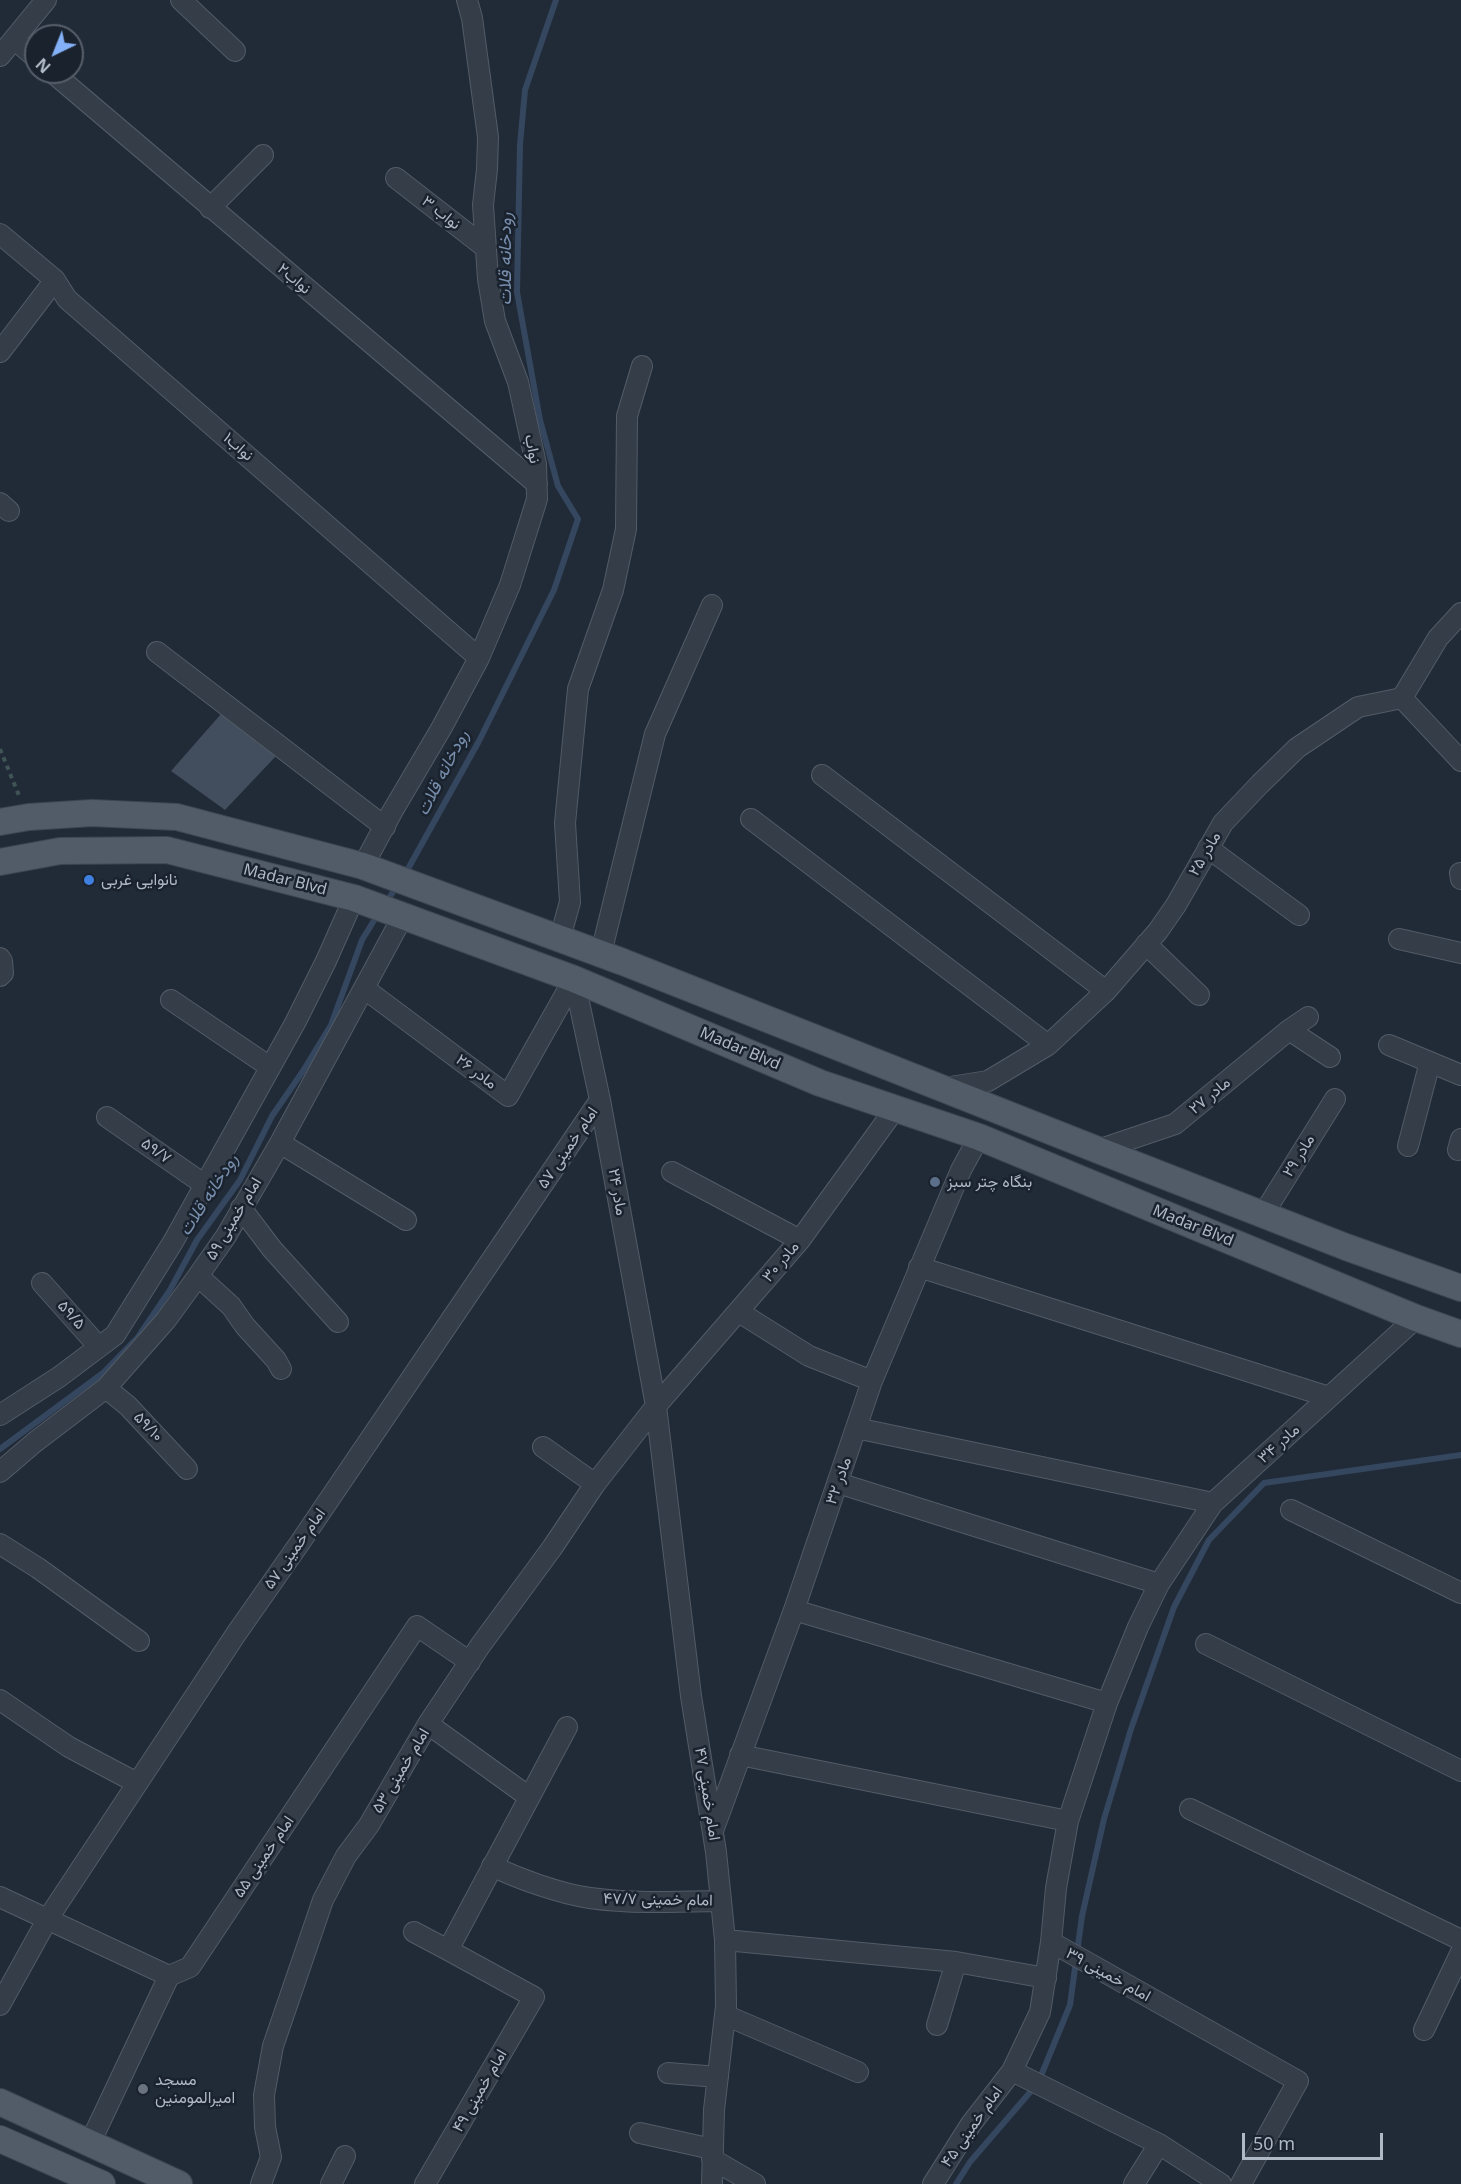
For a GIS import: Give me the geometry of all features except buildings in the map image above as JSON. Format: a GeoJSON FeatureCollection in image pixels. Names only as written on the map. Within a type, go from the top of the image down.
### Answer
{"type":"FeatureCollection","features":[{"type":"Feature","properties":{"kind":"main road","name":"Madar Blvd"},"geometry":{"type":"LineString","coordinates":[[0,822],[92,813],[177,817],[371,869],[601,953],[1346,1247],[1461,1288]]}},
{"type":"Feature","properties":{"kind":"main road","name":"Madar Blvd"},"geometry":{"type":"LineString","coordinates":[[0,862],[60,851],[167,850],[359,900],[574,979],[820,1083],[978,1137],[1461,1334]]}},
{"type":"Feature","properties":{"kind":"main road"},"geometry":{"type":"LineString","coordinates":[[820,1083],[835,1046]]}},
{"type":"Feature","properties":{"kind":"main road"},"geometry":{"type":"LineString","coordinates":[[0,2102],[179,2184]]}},
{"type":"Feature","properties":{"kind":"main road"},"geometry":{"type":"LineString","coordinates":[[0,2139],[96,2183]]}},
{"type":"Feature","properties":{"kind":"street"},"geometry":{"type":"LineString","coordinates":[[0,56],[46,0]]}},
{"type":"Feature","properties":{"kind":"street"},"geometry":{"type":"LineString","coordinates":[[181,0],[235,51]]}},
{"type":"Feature","properties":{"kind":"street","name":"نواب"},"geometry":{"type":"LineString","coordinates":[[371,869],[385,827],[479,658],[510,585],[537,499],[536,464],[518,382],[495,321],[483,205],[488,137],[472,18],[467,0]]}},
{"type":"Feature","properties":{"kind":"street"},"geometry":{"type":"LineString","coordinates":[[14,39],[24,48]]}},
{"type":"Feature","properties":{"kind":"street","name":"نواب۲"},"geometry":{"type":"LineString","coordinates":[[66,84],[537,484]]}},
{"type":"Feature","properties":{"kind":"street"},"geometry":{"type":"LineString","coordinates":[[210,208],[263,155]]}},
{"type":"Feature","properties":{"kind":"street","name":"نواب ۳"},"geometry":{"type":"LineString","coordinates":[[396,178],[486,248]]}},
{"type":"Feature","properties":{"kind":"street","name":"نواب۱"},"geometry":{"type":"LineString","coordinates":[[0,234],[55,280],[67,299],[479,658]]}},
{"type":"Feature","properties":{"kind":"street"},"geometry":{"type":"LineString","coordinates":[[0,352],[55,280]]}},
{"type":"Feature","properties":{"kind":"street"},"geometry":{"type":"LineString","coordinates":[[560,938],[570,902],[565,824],[578,689],[613,590],[626,529],[627,416],[642,366]]}},
{"type":"Feature","properties":{"kind":"street"},"geometry":{"type":"LineString","coordinates":[[601,953],[655,734],[712,605]]}},
{"type":"Feature","properties":{"kind":"street"},"geometry":{"type":"LineString","coordinates":[[1461,613],[1438,638],[1402,698],[1461,761]]}},
{"type":"Feature","properties":{"kind":"street"},"geometry":{"type":"LineString","coordinates":[[157,652],[385,827]]}},
{"type":"Feature","properties":{"kind":"street","name":"مادر ۲۵"},"geometry":{"type":"LineString","coordinates":[[944,1088],[988,1081],[1047,1045],[1106,991],[1158,931],[1176,905],[1222,823],[1297,748],[1358,707],[1402,698]]}},
{"type":"Feature","properties":{"kind":"street"},"geometry":{"type":"LineString","coordinates":[[822,776],[1106,991]]}},
{"type":"Feature","properties":{"kind":"street"},"geometry":{"type":"LineString","coordinates":[[751,819],[1047,1045]]}},
{"type":"Feature","properties":{"kind":"street"},"geometry":{"type":"LineString","coordinates":[[1208,848],[1299,915]]}},
{"type":"Feature","properties":{"kind":"street"},"geometry":{"type":"LineString","coordinates":[[1460,873],[1461,879]]}},
{"type":"Feature","properties":{"kind":"street"},"geometry":{"type":"LineString","coordinates":[[0,1415],[59,1377],[115,1335],[151,1280],[205,1185],[359,900]]}},
{"type":"Feature","properties":{"kind":"street","name":"امام خمینی ۵۹"},"geometry":{"type":"LineString","coordinates":[[0,1472],[34,1442],[106,1388],[166,1320],[198,1276],[226,1236],[280,1143],[364,989],[397,914]]}},
{"type":"Feature","properties":{"kind":"street"},"geometry":{"type":"LineString","coordinates":[[1400,939],[1461,953]]}},
{"type":"Feature","properties":{"kind":"street"},"geometry":{"type":"LineString","coordinates":[[1146,944],[1199,995]]}},
{"type":"Feature","properties":{"kind":"street"},"geometry":{"type":"LineString","coordinates":[[0,958],[3,973],[0,976]]}},
{"type":"Feature","properties":{"kind":"street","name":"مادر ۲۶"},"geometry":{"type":"LineString","coordinates":[[364,989],[508,1096],[574,979]]}},
{"type":"Feature","properties":{"kind":"street","name":"مادر ۲۴"},"geometry":{"type":"LineString","coordinates":[[574,979],[600,1101],[656,1406]]}},
{"type":"Feature","properties":{"kind":"street"},"geometry":{"type":"LineString","coordinates":[[171,1000],[270,1067]]}},
{"type":"Feature","properties":{"kind":"street","name":"مادر ۲۷"},"geometry":{"type":"LineString","coordinates":[[1098,1150],[1175,1124],[1308,1017]]}},
{"type":"Feature","properties":{"kind":"street"},"geometry":{"type":"LineString","coordinates":[[1289,1030],[1330,1057]]}},
{"type":"Feature","properties":{"kind":"street"},"geometry":{"type":"LineString","coordinates":[[1389,1045],[1461,1075]]}},
{"type":"Feature","properties":{"kind":"street"},"geometry":{"type":"LineString","coordinates":[[1408,1146],[1430,1062]]}},
{"type":"Feature","properties":{"kind":"street","name":"مادر ۲۹"},"geometry":{"type":"LineString","coordinates":[[1264,1214],[1335,1099]]}},
{"type":"Feature","properties":{"kind":"street","name":"امام خمینی ۵۷"},"geometry":{"type":"LineString","coordinates":[[0,2005],[47,1920],[137,1783],[600,1101]]}},
{"type":"Feature","properties":{"kind":"street","name":"مادر ۳۰"},"geometry":{"type":"LineString","coordinates":[[656,1406],[800,1240],[895,1108]]}},
{"type":"Feature","properties":{"kind":"street","name":"۵۹/۷"},"geometry":{"type":"LineString","coordinates":[[107,1116],[205,1185]]}},
{"type":"Feature","properties":{"kind":"street","name":"مادر ۳۲"},"geometry":{"type":"LineString","coordinates":[[713,1830],[794,1610],[872,1381],[961,1170],[978,1137]]}},
{"type":"Feature","properties":{"kind":"street"},"geometry":{"type":"LineString","coordinates":[[280,1143],[406,1221]]}},
{"type":"Feature","properties":{"kind":"street"},"geometry":{"type":"LineString","coordinates":[[672,1172],[800,1240]]}},
{"type":"Feature","properties":{"kind":"street"},"geometry":{"type":"LineString","coordinates":[[241,1208],[272,1249],[338,1322]]}},
{"type":"Feature","properties":{"kind":"street"},"geometry":{"type":"LineString","coordinates":[[919,1267],[1329,1397]]}},
{"type":"Feature","properties":{"kind":"street"},"geometry":{"type":"LineString","coordinates":[[198,1276],[231,1306],[281,1369]]}},
{"type":"Feature","properties":{"kind":"street","name":"۵۹/۵"},"geometry":{"type":"LineString","coordinates":[[42,1284],[99,1347]]}},
{"type":"Feature","properties":{"kind":"street"},"geometry":{"type":"LineString","coordinates":[[739,1312],[809,1356],[872,1381]]}},
{"type":"Feature","properties":{"kind":"street","name":"مادر ۳۴"},"geometry":{"type":"LineString","coordinates":[[1159,1584],[1212,1503],[1416,1317]]}},
{"type":"Feature","properties":{"kind":"street","name":"۵۹/۱۰"},"geometry":{"type":"LineString","coordinates":[[106,1388],[128,1406],[186,1468]]}},
{"type":"Feature","properties":{"kind":"street","name":"امام خمینی ۵۳"},"geometry":{"type":"LineString","coordinates":[[261,2184],[271,2157],[264,2127],[264,2095],[273,2046],[323,1900],[346,1856],[369,1825],[428,1724],[595,1484],[656,1406]]}},
{"type":"Feature","properties":{"kind":"street","name":"امام خمینی ۴۷"},"geometry":{"type":"LineString","coordinates":[[656,1406],[691,1696],[713,1830],[725,1940],[725,2015],[712,2154],[712,2184]]}},
{"type":"Feature","properties":{"kind":"street"},"geometry":{"type":"LineString","coordinates":[[856,1428],[1212,1503]]}},
{"type":"Feature","properties":{"kind":"street"},"geometry":{"type":"LineString","coordinates":[[543,1448],[595,1484]]}},
{"type":"Feature","properties":{"kind":"street"},"geometry":{"type":"LineString","coordinates":[[838,1483],[1159,1584]]}},
{"type":"Feature","properties":{"kind":"street"},"geometry":{"type":"LineString","coordinates":[[1291,1510],[1461,1593]]}},
{"type":"Feature","properties":{"kind":"street"},"geometry":{"type":"LineString","coordinates":[[0,1544],[38,1568],[139,1641]]}},
{"type":"Feature","properties":{"kind":"street","name":"امام خمینی ۳۹"},"geometry":{"type":"LineString","coordinates":[[1159,1584],[1137,1627],[1107,1703],[1068,1821],[1056,1888],[1050,1942],[1298,2082],[1241,2184]]}},
{"type":"Feature","properties":{"kind":"street"},"geometry":{"type":"LineString","coordinates":[[794,1610],[1107,1703]]}},
{"type":"Feature","properties":{"kind":"street","name":"امام خمینی ۵۵"},"geometry":{"type":"LineString","coordinates":[[169,1977],[190,1967],[417,1626],[470,1662]]}},
{"type":"Feature","properties":{"kind":"street"},"geometry":{"type":"LineString","coordinates":[[1206,1644],[1461,1771]]}},
{"type":"Feature","properties":{"kind":"street"},"geometry":{"type":"LineString","coordinates":[[0,1700],[69,1747],[137,1783]]}},
{"type":"Feature","properties":{"kind":"street"},"geometry":{"type":"LineString","coordinates":[[428,1724],[529,1797]]}},
{"type":"Feature","properties":{"kind":"street"},"geometry":{"type":"LineString","coordinates":[[414,1932],[448,1950],[567,1727]]}},
{"type":"Feature","properties":{"kind":"street"},"geometry":{"type":"LineString","coordinates":[[740,1755],[1068,1821]]}},
{"type":"Feature","properties":{"kind":"street"},"geometry":{"type":"LineString","coordinates":[[1190,1809],[1461,1940]]}},
{"type":"Feature","properties":{"kind":"street","name":"امام خمینی ۴۷/۷"},"geometry":{"type":"LineString","coordinates":[[492,1866],[516,1878],[588,1898],[644,1902],[721,1901]]}},
{"type":"Feature","properties":{"kind":"street"},"geometry":{"type":"LineString","coordinates":[[0,1897],[169,1977],[90,2143]]}},
{"type":"Feature","properties":{"kind":"street"},"geometry":{"type":"LineString","coordinates":[[725,1940],[956,1962],[1046,1978]]}},
{"type":"Feature","properties":{"kind":"street","name":"امام خمینی ۴۵"},"geometry":{"type":"LineString","coordinates":[[933,2184],[971,2124],[1012,2071],[1040,2012],[1050,1942]]}},
{"type":"Feature","properties":{"kind":"street","name":"امام خمینی ۴۹"},"geometry":{"type":"LineString","coordinates":[[425,2184],[534,1997],[448,1950]]}},
{"type":"Feature","properties":{"kind":"street"},"geometry":{"type":"LineString","coordinates":[[1424,2030],[1461,1952]]}},
{"type":"Feature","properties":{"kind":"street"},"geometry":{"type":"LineString","coordinates":[[938,2025],[956,1962]]}},
{"type":"Feature","properties":{"kind":"street"},"geometry":{"type":"LineString","coordinates":[[725,2015],[858,2072]]}},
{"type":"Feature","properties":{"kind":"street"},"geometry":{"type":"LineString","coordinates":[[1012,2071],[1159,2144],[1221,2184]]}},
{"type":"Feature","properties":{"kind":"street"},"geometry":{"type":"LineString","coordinates":[[668,2073],[718,2077]]}},
{"type":"Feature","properties":{"kind":"street"},"geometry":{"type":"LineString","coordinates":[[640,2133],[712,2154],[755,2184]]}},
{"type":"Feature","properties":{"kind":"street"},"geometry":{"type":"LineString","coordinates":[[1134,2184],[1159,2144]]}},
{"type":"Feature","properties":{"kind":"street"},"geometry":{"type":"LineString","coordinates":[[331,2184],[345,2156]]}},
{"type":"Feature","properties":{"kind":"path"},"geometry":{"type":"LineString","coordinates":[[0,749],[28,818]]}},
{"type":"Feature","properties":{"kind":"waterway","name":"رودخانه قلات"},"geometry":{"type":"LineString","coordinates":[[404,876],[479,741],[554,590],[578,519],[558,486],[540,420],[517,292],[520,145],[525,90],[556,0]]}},
{"type":"Feature","properties":{"kind":"waterway","name":"رودخانه قلات"},"geometry":{"type":"LineString","coordinates":[[386,903],[398,884]]}},
{"type":"Feature","properties":{"kind":"waterway","name":"رودخانه قلات"},"geometry":{"type":"LineString","coordinates":[[0,1449],[103,1373],[138,1337],[170,1290],[197,1240],[240,1180],[272,1116],[331,1025],[362,940],[378,914]]}},
{"type":"Feature","properties":{"kind":"waterway"},"geometry":{"type":"LineString","coordinates":[[956,2184],[970,2162],[1038,2083],[1070,2005],[1082,1916],[1104,1819],[1131,1729],[1174,1607],[1209,1540],[1264,1483],[1461,1455]]}},
{"type":"Feature","properties":{"kind":"place","name":"نانوایی غربی"},"geometry":{"type":"Point","coordinates":[89,880]}},
{"type":"Feature","properties":{"kind":"place","name":"بنگاه چتر سبز"},"geometry":{"type":"Point","coordinates":[935,1182]}},
{"type":"Feature","properties":{"kind":"place","name":"مسجد امیرالمومنین"},"geometry":{"type":"Point","coordinates":[143,2089]}}]}
